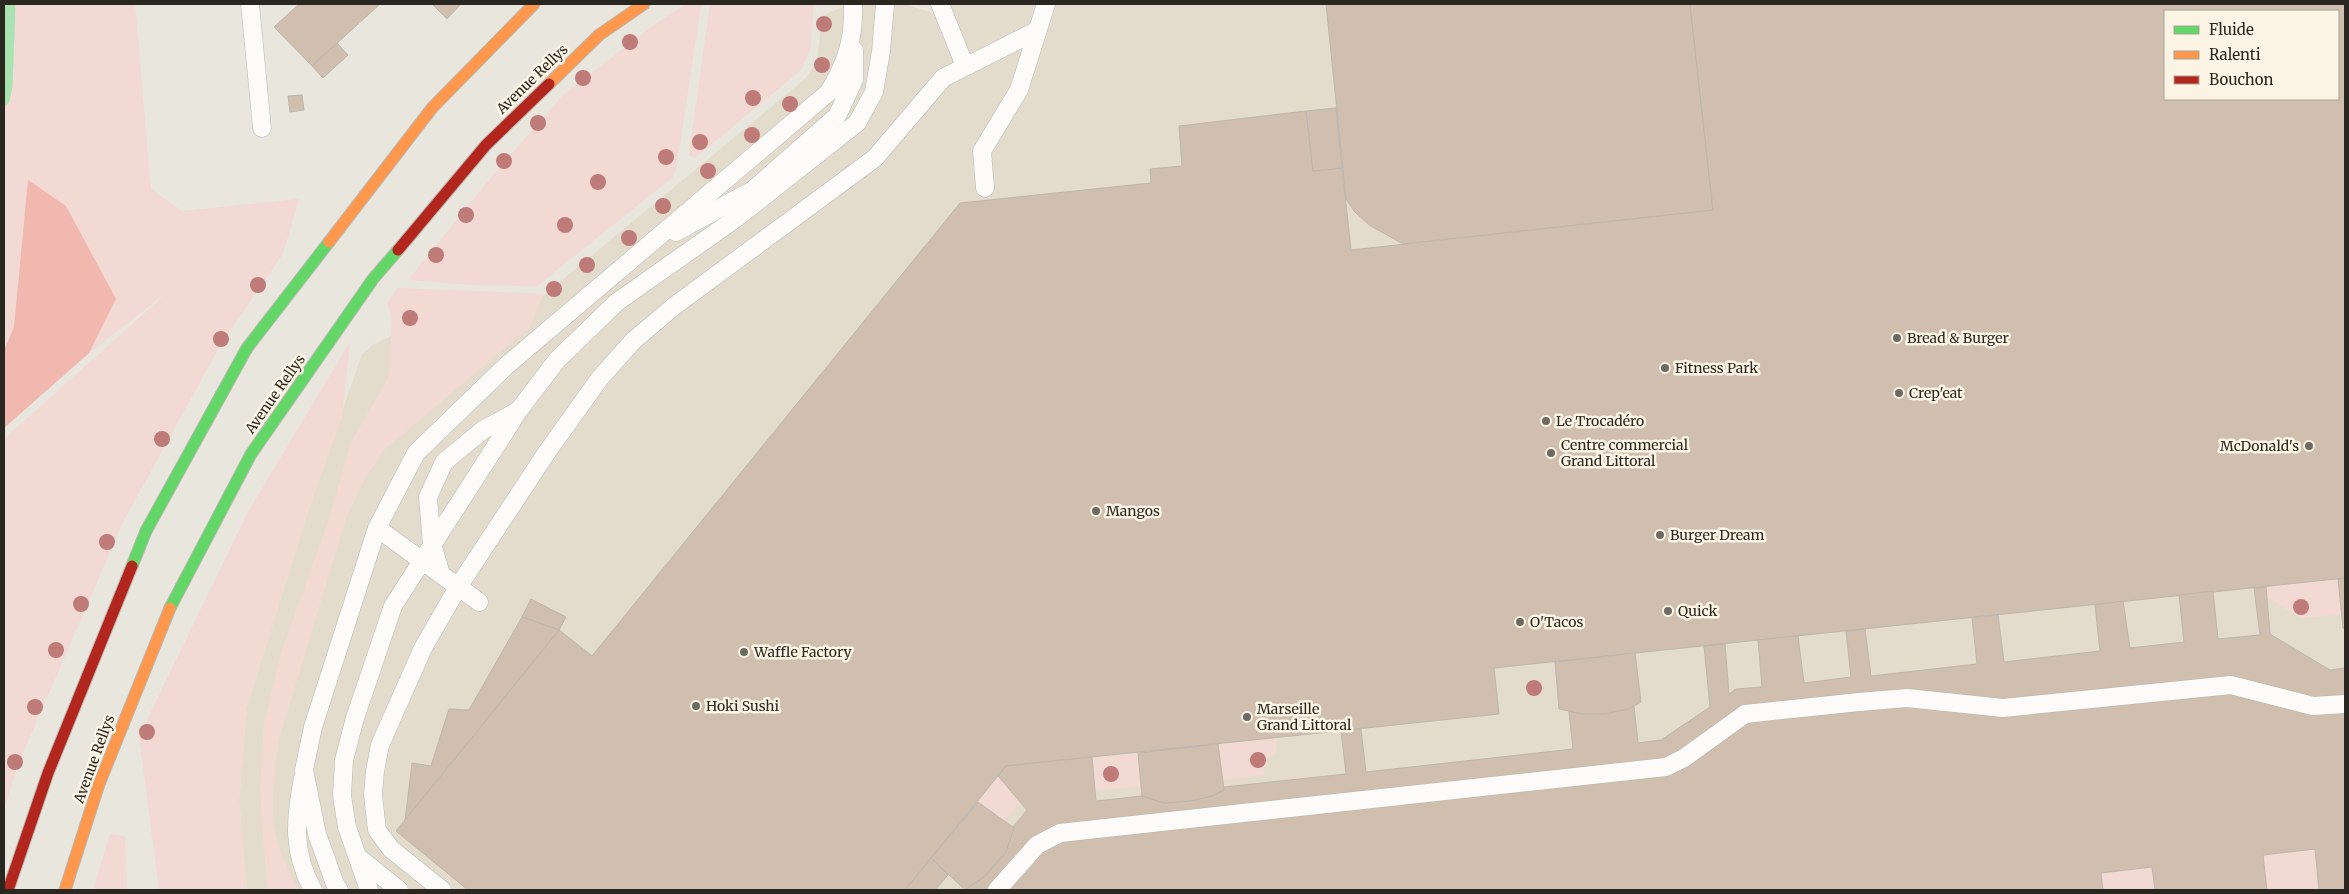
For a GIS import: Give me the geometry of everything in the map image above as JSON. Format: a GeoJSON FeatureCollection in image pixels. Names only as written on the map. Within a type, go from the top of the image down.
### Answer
{"type":"FeatureCollection","features":[{"type":"Feature","properties":{"kind":"street"},"geometry":{"type":"LineString","coordinates":[[8,890],[48,773],[146,531],[247,348],[432,108],[534,4]]}},
{"type":"Feature","properties":{"kind":"street","name":"Avenue Rellys"},"geometry":{"type":"LineString","coordinates":[[65,890],[100,784],[174,597],[251,454],[373,279],[486,145],[599,35],[644,4]]}},
{"type":"Feature","properties":{"kind":"lane"},"geometry":{"type":"LineString","coordinates":[[250,4],[262,128]]}},
{"type":"Feature","properties":{"kind":"lane"},"geometry":{"type":"LineString","coordinates":[[640,253],[753,190],[837,116],[854,80],[853,4]]}},
{"type":"Feature","properties":{"kind":"lane"},"geometry":{"type":"LineString","coordinates":[[369,890],[347,827],[342,796],[344,760],[355,718],[393,606],[519,410],[557,360],[617,302],[735,219],[857,123],[874,92],[882,51],[885,4]]}},
{"type":"Feature","properties":{"kind":"lane"},"geometry":{"type":"LineString","coordinates":[[940,4],[965,66]]}},
{"type":"Feature","properties":{"kind":"lane"},"geometry":{"type":"LineString","coordinates":[[986,188],[982,150],[1019,90],[1046,4]]}},
{"type":"Feature","properties":{"kind":"lane"},"geometry":{"type":"LineString","coordinates":[[313,890],[298,851],[296,814],[313,727],[377,528],[416,453],[506,366],[829,92],[844,67],[853,25]]}},
{"type":"Feature","properties":{"kind":"lane"},"geometry":{"type":"LineString","coordinates":[[442,890],[391,850],[377,830],[373,795],[380,745],[423,648],[458,587],[547,452],[600,378],[633,341],[674,307],[875,158],[943,78],[1038,30]]}},
{"type":"Feature","properties":{"kind":"lane"},"geometry":{"type":"LineString","coordinates":[[441,574],[432,544],[428,497],[444,462],[483,430],[519,410]]}},
{"type":"Feature","properties":{"kind":"lane"},"geometry":{"type":"LineString","coordinates":[[377,528],[480,602]]}},
{"type":"Feature","properties":{"kind":"lane"},"geometry":{"type":"LineString","coordinates":[[997,890],[1037,845],[1060,833],[1666,767],[1684,758],[1745,714],[1907,698],[2004,708],[2231,685],[2313,706],[2345,704]]}},
{"type":"Feature","properties":{"kind":"lane"},"geometry":{"type":"LineString","coordinates":[[304,770],[317,834],[335,884],[339,890]]}},
{"type":"Feature","properties":{"kind":"lane"},"geometry":{"type":"LineString","coordinates":[[358,857],[399,890]]}},
{"type":"Feature","properties":{"kind":"shaded area"},"geometry":{"type":"Polygon","coordinates":[[[4,4],[135,4],[151,189],[182,211],[299,199],[283,254],[221,344],[123,522],[17,767],[4,811],[4,439],[168,292],[89,353],[4,428],[4,4]]]}},
{"type":"Feature","properties":{"kind":"shaded area"},"geometry":{"type":"Polygon","coordinates":[[[687,4],[701,4],[701,6],[677,164],[673,177],[537,286],[473,285],[408,280],[494,174],[563,95],[658,22],[687,4]]]}},
{"type":"Feature","properties":{"kind":"shaded area"},"geometry":{"type":"Polygon","coordinates":[[[710,4],[814,4],[810,50],[801,70],[695,158],[689,155],[710,4]]]}},
{"type":"Feature","properties":{"kind":"shaded area"},"geometry":{"type":"Polygon","coordinates":[[[848,4],[904,4],[936,14],[944,4],[2345,4],[2345,890],[247,890],[239,800],[247,707],[307,515],[362,354],[374,344],[405,330],[527,309],[806,78],[817,61],[822,16],[848,4]]]}},
{"type":"Feature","properties":{"kind":"shaded area"},"geometry":{"type":"Polygon","coordinates":[[[28,180],[66,206],[116,299],[89,353],[4,428],[4,351],[14,327],[28,180]]]}},
{"type":"Feature","properties":{"kind":"shaded area"},"geometry":{"type":"Polygon","coordinates":[[[398,288],[544,294],[530,327],[384,450],[364,480],[347,516],[279,739],[276,760],[273,803],[275,833],[283,858],[298,890],[267,890],[260,792],[264,723],[281,653],[329,519],[351,442],[389,377],[392,317],[387,303],[398,288]]]}},
{"type":"Feature","properties":{"kind":"shaded area"},"geometry":{"type":"Polygon","coordinates":[[[350,342],[342,417],[307,515],[247,707],[239,800],[247,890],[159,890],[139,736],[249,510],[350,342]]]}},
{"type":"Feature","properties":{"kind":"shaded area"},"geometry":{"type":"Polygon","coordinates":[[[2338,579],[2341,615],[2300,618],[2267,597],[2266,587],[2338,579]]]}},
{"type":"Feature","properties":{"kind":"shaded area"},"geometry":{"type":"Polygon","coordinates":[[[1276,739],[1277,752],[1267,761],[1264,775],[1223,780],[1218,744],[1276,739]]]}},
{"type":"Feature","properties":{"kind":"shaded area"},"geometry":{"type":"Polygon","coordinates":[[[1138,753],[1140,786],[1095,791],[1092,757],[1138,753]]]}},
{"type":"Feature","properties":{"kind":"shaded area"},"geometry":{"type":"Polygon","coordinates":[[[998,776],[1020,803],[1004,821],[978,802],[998,776]]]}},
{"type":"Feature","properties":{"kind":"shaded area"},"geometry":{"type":"Polygon","coordinates":[[[110,834],[125,836],[127,890],[93,890],[110,834]]]}},
{"type":"Feature","properties":{"kind":"shaded area"},"geometry":{"type":"Polygon","coordinates":[[[2315,849],[2319,890],[2267,890],[2263,855],[2315,849]]]}},
{"type":"Feature","properties":{"kind":"shaded area"},"geometry":{"type":"Polygon","coordinates":[[[2152,867],[2155,890],[2103,890],[2101,874],[2152,867]]]}},
{"type":"Feature","properties":{"kind":"building"},"geometry":{"type":"Polygon","coordinates":[[[299,4],[380,4],[312,66],[274,27],[299,4]]]}},
{"type":"Feature","properties":{"kind":"building"},"geometry":{"type":"Polygon","coordinates":[[[432,4],[461,4],[447,19],[432,4]]]}},
{"type":"Feature","properties":{"kind":"building"},"geometry":{"type":"Polygon","coordinates":[[[1326,4],[1690,4],[1713,210],[1403,244],[1369,225],[1354,211],[1346,199],[1326,4]]]}},
{"type":"Feature","properties":{"kind":"building","name":"Centre commercial Grand Littoral"},"geometry":{"type":"Polygon","coordinates":[[[1690,4],[2345,4],[2345,578],[1494,668],[1499,714],[1006,766],[905,890],[468,890],[396,831],[559,630],[592,656],[960,203],[1151,183],[1150,169],[1182,166],[1179,126],[1306,111],[1313,171],[1342,168],[1351,250],[1713,210],[1690,4]]]}},
{"type":"Feature","properties":{"kind":"building"},"geometry":{"type":"Polygon","coordinates":[[[337,43],[348,55],[323,78],[312,66],[337,43]]]}},
{"type":"Feature","properties":{"kind":"building"},"geometry":{"type":"Polygon","coordinates":[[[302,95],[304,110],[290,112],[288,96],[302,95]]]}},
{"type":"Feature","properties":{"kind":"building"},"geometry":{"type":"Polygon","coordinates":[[[1336,108],[1342,168],[1313,171],[1306,111],[1336,108]]]}},
{"type":"Feature","properties":{"kind":"building"},"geometry":{"type":"Polygon","coordinates":[[[2345,578],[2345,628],[2343,628],[2338,579],[2345,578]]]}},
{"type":"Feature","properties":{"kind":"building"},"geometry":{"type":"Polygon","coordinates":[[[2266,587],[2270,634],[2330,670],[2345,668],[2345,890],[2319,890],[2315,849],[2263,855],[2267,890],[2155,890],[2152,867],[2101,873],[2103,890],[965,890],[985,876],[1006,852],[1013,827],[1027,810],[998,776],[1006,766],[1092,757],[1096,801],[1142,796],[1164,803],[1189,801],[1212,796],[1224,790],[1224,787],[1346,774],[1341,731],[1361,729],[1366,772],[1573,749],[1569,711],[1583,714],[1605,714],[1634,706],[1638,743],[1661,740],[1710,707],[1704,646],[1725,644],[1729,694],[1736,689],[1762,687],[1758,640],[1798,636],[1804,683],[1851,677],[1846,631],[1865,629],[1871,676],[1977,664],[1972,617],[1998,615],[2004,662],[2100,651],[2095,605],[2123,601],[2130,648],[2184,642],[2179,595],[2213,591],[2218,639],[2260,635],[2254,588],[2266,587]]]}},
{"type":"Feature","properties":{"kind":"building"},"geometry":{"type":"Polygon","coordinates":[[[531,599],[566,617],[559,630],[522,617],[531,599]]]}},
{"type":"Feature","properties":{"kind":"building"},"geometry":{"type":"Polygon","coordinates":[[[522,617],[559,630],[405,820],[412,763],[431,766],[449,709],[469,710],[522,617]]]}},
{"type":"Feature","properties":{"kind":"building"},"geometry":{"type":"Polygon","coordinates":[[[1635,653],[1641,702],[1628,709],[1605,714],[1583,714],[1559,709],[1555,662],[1635,653]]]}},
{"type":"Feature","properties":{"kind":"building"},"geometry":{"type":"Polygon","coordinates":[[[1218,744],[1224,790],[1212,796],[1189,801],[1164,803],[1142,796],[1138,753],[1218,744]]]}},
{"type":"Feature","properties":{"kind":"building"},"geometry":{"type":"Polygon","coordinates":[[[978,802],[1014,828],[1006,852],[985,876],[965,890],[931,858],[978,802]]]}},
{"type":"Feature","properties":{"kind":"building"},"geometry":{"type":"Polygon","coordinates":[[[931,858],[948,875],[935,890],[905,890],[931,858]]]}},
{"type":"Feature","properties":{"kind":"waterway"},"geometry":{"type":"LineString","coordinates":[[4,100],[7,86],[10,4]]}},
{"type":"Feature","properties":{"kind":"traffic: fast"},"geometry":{"type":"LineString","coordinates":[[132,566],[146,531],[247,348],[329,242]]}},
{"type":"Feature","properties":{"kind":"traffic: fast"},"geometry":{"type":"LineString","coordinates":[[170,608],[251,454],[373,279],[398,250]]}},
{"type":"Feature","properties":{"kind":"traffic: slow"},"geometry":{"type":"LineString","coordinates":[[329,242],[432,108],[534,4]]}},
{"type":"Feature","properties":{"kind":"traffic: slow"},"geometry":{"type":"LineString","coordinates":[[549,84],[599,35],[644,4]]}},
{"type":"Feature","properties":{"kind":"traffic: slow"},"geometry":{"type":"LineString","coordinates":[[65,890],[99,784],[170,608]]}},
{"type":"Feature","properties":{"kind":"traffic: jam"},"geometry":{"type":"LineString","coordinates":[[398,250],[486,145],[549,84]]}},
{"type":"Feature","properties":{"kind":"traffic: jam"},"geometry":{"type":"LineString","coordinates":[[8,890],[48,773],[132,566]]}},
{"type":"Feature","properties":{"kind":"place","name":"Bread & Burger"},"geometry":{"type":"Point","coordinates":[1897,338]}},
{"type":"Feature","properties":{"kind":"place","name":"Fitness Park"},"geometry":{"type":"Point","coordinates":[1665,368]}},
{"type":"Feature","properties":{"kind":"place","name":"Crep'eat"},"geometry":{"type":"Point","coordinates":[1899,393]}},
{"type":"Feature","properties":{"kind":"place","name":"Le Trocadéro"},"geometry":{"type":"Point","coordinates":[1546,421]}},
{"type":"Feature","properties":{"kind":"place","name":"McDonald's"},"geometry":{"type":"Point","coordinates":[2309,446]}},
{"type":"Feature","properties":{"kind":"place","name":"Centre commercial Grand Littoral"},"geometry":{"type":"Point","coordinates":[1551,453]}},
{"type":"Feature","properties":{"kind":"place","name":"Mangos"},"geometry":{"type":"Point","coordinates":[1096,511]}},
{"type":"Feature","properties":{"kind":"place","name":"Burger Dream"},"geometry":{"type":"Point","coordinates":[1660,535]}},
{"type":"Feature","properties":{"kind":"place","name":"Quick"},"geometry":{"type":"Point","coordinates":[1668,611]}},
{"type":"Feature","properties":{"kind":"place","name":"O'Tacos"},"geometry":{"type":"Point","coordinates":[1520,622]}},
{"type":"Feature","properties":{"kind":"place","name":"Waffle Factory"},"geometry":{"type":"Point","coordinates":[744,652]}},
{"type":"Feature","properties":{"kind":"place","name":"Hoki Sushi"},"geometry":{"type":"Point","coordinates":[696,706]}},
{"type":"Feature","properties":{"kind":"place","name":"Marseille Grand Littoral"},"geometry":{"type":"Point","coordinates":[1247,717]}}]}
